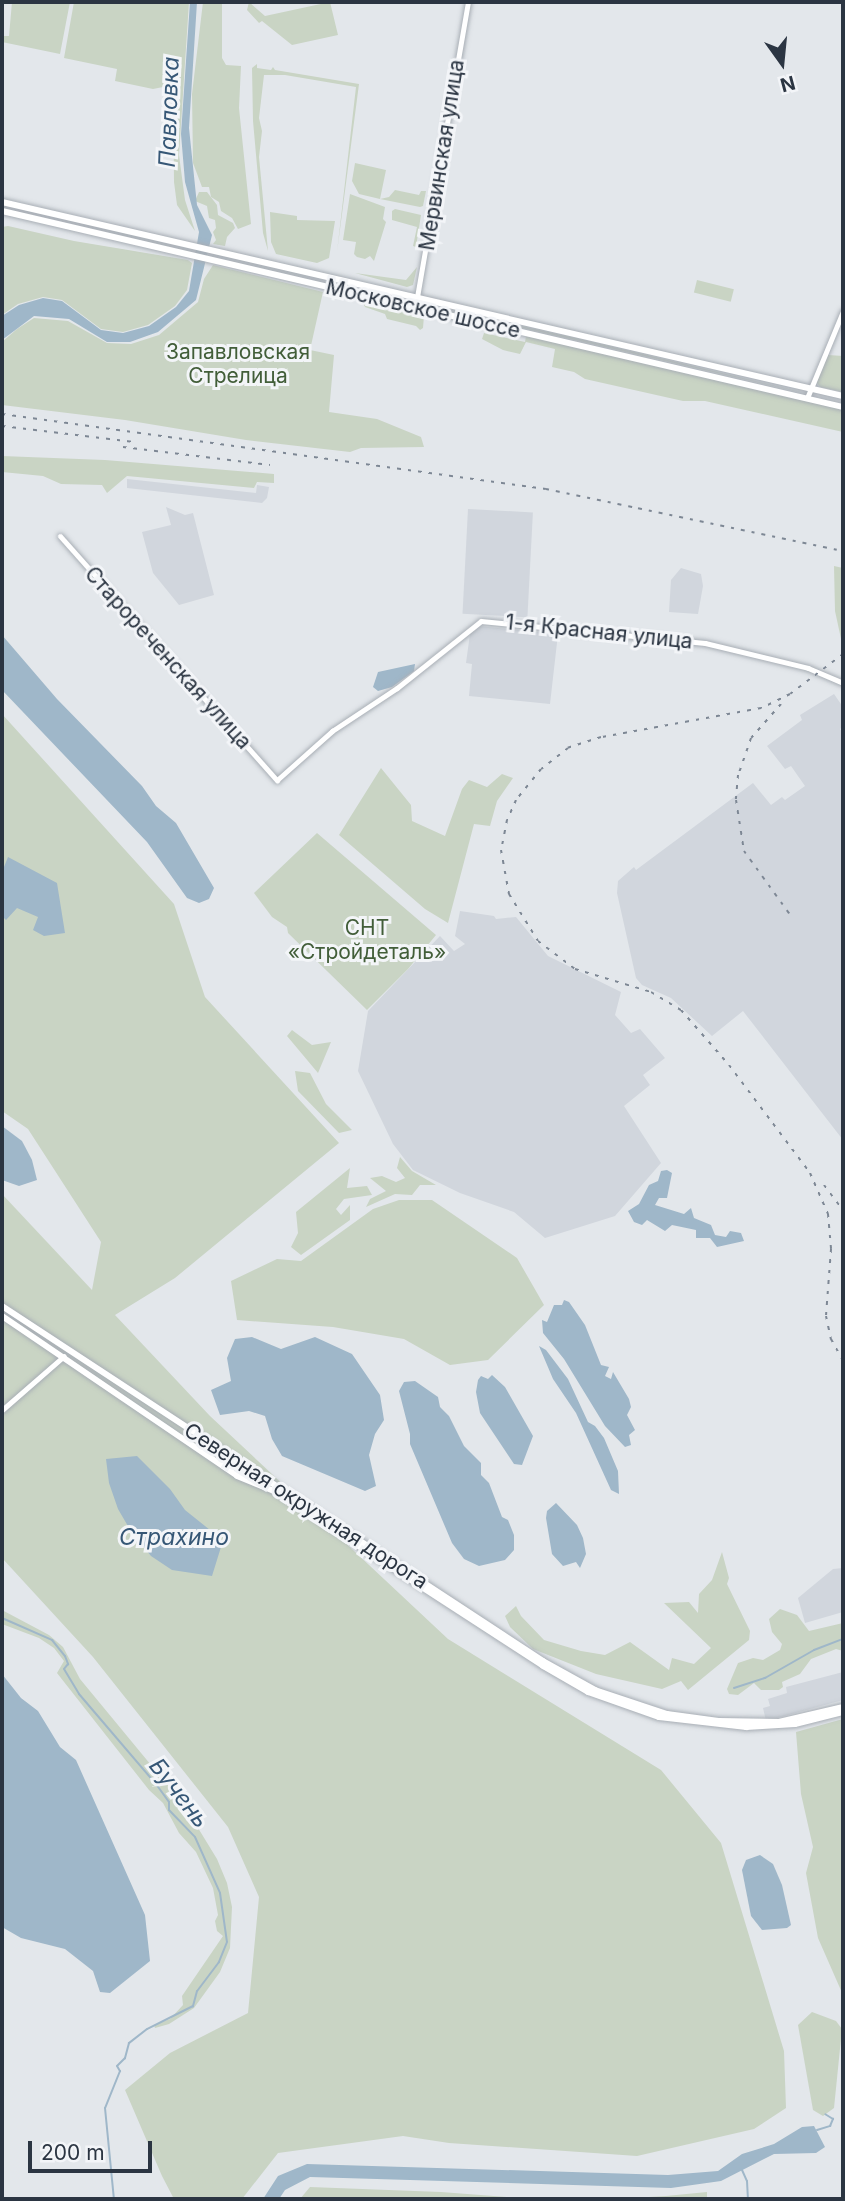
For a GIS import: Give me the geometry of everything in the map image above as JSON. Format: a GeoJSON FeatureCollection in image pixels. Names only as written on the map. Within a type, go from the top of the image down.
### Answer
{"type":"FeatureCollection","features":[{"type":"Feature","properties":{"kind":"main road","name":"Московское шоссе"},"geometry":{"type":"LineString","coordinates":[[2,202],[843,396]]}},
{"type":"Feature","properties":{"kind":"main road","name":"Московское шоссе"},"geometry":{"type":"LineString","coordinates":[[2,211],[843,407]]}},
{"type":"Feature","properties":{"kind":"main road","name":"Северная окружная дорога"},"geometry":{"type":"LineString","coordinates":[[2,1306],[543,1661],[611,1700]]}},
{"type":"Feature","properties":{"kind":"main road","name":"Северная окружная дорога"},"geometry":{"type":"LineString","coordinates":[[2,1316],[237,1476],[274,1490],[543,1667],[611,1700]]}},
{"type":"Feature","properties":{"kind":"main road"},"geometry":{"type":"LineString","coordinates":[[237,1476],[248,1474],[244,1463]]}},
{"type":"Feature","properties":{"kind":"main road"},"geometry":{"type":"LineString","coordinates":[[611,1700],[667,1714],[747,1722],[792,1720],[843,1709]]}},
{"type":"Feature","properties":{"kind":"street","name":"Мервинская улица"},"geometry":{"type":"LineString","coordinates":[[418,309],[417,297],[468,2]]}},
{"type":"Feature","properties":{"kind":"street"},"geometry":{"type":"LineString","coordinates":[[807,398],[843,311]]}},
{"type":"Feature","properties":{"kind":"street","name":"Старореченская улица"},"geometry":{"type":"LineString","coordinates":[[60,536],[277,780]]}},
{"type":"Feature","properties":{"kind":"street","name":"1-я Красная улица"},"geometry":{"type":"LineString","coordinates":[[277,780],[332,731],[397,688],[481,621],[705,643],[808,668],[842,684]]}},
{"type":"Feature","properties":{"kind":"street"},"geometry":{"type":"LineString","coordinates":[[2,1410],[64,1356]]}},
{"type":"Feature","properties":{"kind":"shaded area"},"geometry":{"type":"Polygon","coordinates":[[[127,479],[256,493],[257,485],[269,487],[267,498],[262,503],[127,488],[127,479]]]}},
{"type":"Feature","properties":{"kind":"shaded area"},"geometry":{"type":"Polygon","coordinates":[[[166,507],[185,515],[193,513],[214,595],[179,605],[153,573],[142,532],[171,525],[166,507]]]}},
{"type":"Feature","properties":{"kind":"shaded area"},"geometry":{"type":"Polygon","coordinates":[[[468,509],[533,512],[527,617],[463,614],[468,509]]]}},
{"type":"Feature","properties":{"kind":"shaded area"},"geometry":{"type":"Polygon","coordinates":[[[681,568],[701,574],[703,586],[698,614],[669,612],[671,580],[681,568]]]}},
{"type":"Feature","properties":{"kind":"shaded area"},"geometry":{"type":"Polygon","coordinates":[[[478,626],[558,634],[550,704],[469,696],[472,664],[466,663],[470,634],[478,626]]]}},
{"type":"Feature","properties":{"kind":"shaded area"},"geometry":{"type":"Polygon","coordinates":[[[834,694],[843,707],[843,726],[840,729],[843,734],[843,1140],[743,1011],[712,1036],[671,998],[642,985],[636,978],[617,893],[618,881],[634,867],[636,870],[753,783],[771,805],[782,797],[785,800],[805,786],[791,766],[785,769],[767,746],[802,720],[800,715],[834,694]]]}},
{"type":"Feature","properties":{"kind":"shaded area"},"geometry":{"type":"Polygon","coordinates":[[[460,911],[494,916],[496,919],[516,917],[548,956],[621,992],[615,1015],[631,1033],[640,1029],[665,1058],[643,1075],[650,1085],[624,1106],[661,1163],[615,1216],[545,1238],[514,1212],[460,1193],[413,1170],[393,1144],[358,1071],[368,1011],[440,936],[454,951],[465,944],[455,936],[460,911]]]}},
{"type":"Feature","properties":{"kind":"shaded area"},"geometry":{"type":"Polygon","coordinates":[[[843,1568],[843,1612],[805,1623],[798,1598],[833,1569],[843,1568]]]}},
{"type":"Feature","properties":{"kind":"shaded area"},"geometry":{"type":"Polygon","coordinates":[[[843,1672],[843,1700],[766,1721],[763,1708],[770,1706],[768,1699],[787,1693],[786,1687],[843,1672]]]}},
{"type":"Feature","properties":{"kind":"green space"},"geometry":{"type":"Polygon","coordinates":[[[12,2],[70,2],[60,54],[2,42],[2,36],[9,36],[12,2]]]}},
{"type":"Feature","properties":{"kind":"green space"},"geometry":{"type":"Polygon","coordinates":[[[74,2],[189,2],[179,155],[185,200],[195,231],[177,205],[174,182],[173,85],[153,89],[115,81],[117,69],[64,58],[74,2]]]}},
{"type":"Feature","properties":{"kind":"green space"},"geometry":{"type":"Polygon","coordinates":[[[203,2],[222,2],[222,58],[226,65],[241,66],[239,108],[251,224],[238,229],[232,218],[221,211],[219,202],[211,197],[209,187],[202,187],[193,163],[192,94],[203,2]]]}},
{"type":"Feature","properties":{"kind":"green space"},"geometry":{"type":"Polygon","coordinates":[[[249,2],[265,16],[330,2],[338,35],[292,45],[262,21],[259,23],[247,10],[249,2]]]}},
{"type":"Feature","properties":{"kind":"green space"},"geometry":{"type":"Polygon","coordinates":[[[257,64],[257,68],[271,70],[273,67],[275,70],[359,84],[337,252],[356,87],[285,75],[264,75],[259,118],[262,131],[259,157],[268,251],[263,233],[253,121],[252,68],[257,64]]]}},
{"type":"Feature","properties":{"kind":"green space"},"geometry":{"type":"Polygon","coordinates":[[[355,163],[386,170],[380,199],[359,194],[352,181],[355,163]]]}},
{"type":"Feature","properties":{"kind":"green space"},"geometry":{"type":"Polygon","coordinates":[[[395,190],[419,195],[421,191],[426,191],[423,206],[420,207],[380,199],[389,197],[395,190]]]}},
{"type":"Feature","properties":{"kind":"green space"},"geometry":{"type":"Polygon","coordinates":[[[199,192],[207,192],[217,205],[218,215],[233,223],[235,228],[227,237],[225,246],[213,244],[216,240],[213,232],[216,228],[215,220],[209,218],[207,206],[195,201],[199,192]]]}},
{"type":"Feature","properties":{"kind":"green space"},"geometry":{"type":"Polygon","coordinates":[[[350,194],[385,207],[383,219],[386,222],[374,261],[370,256],[365,259],[357,257],[354,254],[356,242],[343,240],[350,194]]]}},
{"type":"Feature","properties":{"kind":"green space"},"geometry":{"type":"Polygon","coordinates":[[[395,209],[421,215],[416,247],[413,246],[417,227],[392,220],[392,211],[395,209]]]}},
{"type":"Feature","properties":{"kind":"green space"},"geometry":{"type":"Polygon","coordinates":[[[270,212],[297,216],[297,220],[335,221],[329,258],[317,263],[276,254],[271,242],[270,212]]]}},
{"type":"Feature","properties":{"kind":"green space"},"geometry":{"type":"Polygon","coordinates":[[[8,226],[74,241],[188,260],[192,263],[187,290],[175,306],[148,325],[123,332],[101,329],[62,300],[43,297],[18,304],[2,315],[2,227],[8,226]]]}},
{"type":"Feature","properties":{"kind":"green space","name":"Запавловская Стрелица"},"geometry":{"type":"Polygon","coordinates":[[[213,265],[323,292],[310,350],[334,355],[329,412],[377,419],[421,437],[424,447],[361,448],[350,452],[2,405],[2,342],[17,329],[34,318],[68,321],[107,343],[131,344],[159,335],[198,302],[204,279],[213,265]]]}},
{"type":"Feature","properties":{"kind":"green space"},"geometry":{"type":"Polygon","coordinates":[[[417,267],[413,285],[407,287],[355,273],[406,280],[417,267]]]}},
{"type":"Feature","properties":{"kind":"green space"},"geometry":{"type":"Polygon","coordinates":[[[697,280],[734,289],[731,302],[694,293],[697,280]]]}},
{"type":"Feature","properties":{"kind":"green space"},"geometry":{"type":"Polygon","coordinates":[[[362,301],[424,316],[423,328],[420,330],[416,326],[387,319],[385,314],[365,307],[362,301]]]}},
{"type":"Feature","properties":{"kind":"green space"},"geometry":{"type":"Polygon","coordinates":[[[424,305],[580,339],[801,392],[800,392],[424,305]]]}},
{"type":"Feature","properties":{"kind":"green space"},"geometry":{"type":"Polygon","coordinates":[[[484,333],[525,342],[526,336],[843,407],[843,432],[705,401],[683,401],[585,379],[574,372],[552,367],[555,349],[526,342],[520,354],[503,350],[482,339],[484,333]]]}},
{"type":"Feature","properties":{"kind":"green space"},"geometry":{"type":"Polygon","coordinates":[[[828,355],[843,356],[843,392],[820,387],[816,382],[828,355]]]}},
{"type":"Feature","properties":{"kind":"green space"},"geometry":{"type":"Polygon","coordinates":[[[2,456],[105,460],[274,474],[274,483],[257,482],[254,488],[127,476],[107,493],[102,485],[61,484],[43,476],[2,472],[2,456]]]}},
{"type":"Feature","properties":{"kind":"green space"},"geometry":{"type":"Polygon","coordinates":[[[834,566],[843,568],[843,648],[835,611],[834,566]]]}},
{"type":"Feature","properties":{"kind":"green space"},"geometry":{"type":"Polygon","coordinates":[[[2,714],[174,904],[205,997],[339,1143],[175,1278],[115,1315],[210,1416],[448,1639],[661,1770],[721,1843],[784,2051],[786,2108],[754,2129],[637,2156],[449,2143],[403,2136],[278,2153],[242,2199],[174,2199],[125,2090],[170,2053],[248,2013],[259,1897],[228,1827],[93,1657],[2,1558],[2,1194],[92,1290],[101,1242],[28,1129],[2,1111],[2,714]]]}},
{"type":"Feature","properties":{"kind":"green space","name":"СНТ «Стройдеталь»"},"geometry":{"type":"Polygon","coordinates":[[[381,768],[411,805],[412,821],[445,836],[462,789],[469,780],[487,787],[502,774],[513,778],[497,801],[490,826],[474,824],[448,923],[425,909],[339,835],[381,768]]]}},
{"type":"Feature","properties":{"kind":"green space","name":"СНТ «Стройдеталь»"},"geometry":{"type":"Polygon","coordinates":[[[317,833],[436,935],[408,969],[367,1010],[288,933],[287,927],[272,917],[254,893],[317,833]]]}},
{"type":"Feature","properties":{"kind":"green space"},"geometry":{"type":"Polygon","coordinates":[[[292,1030],[312,1045],[331,1042],[318,1073],[287,1036],[292,1030]]]}},
{"type":"Feature","properties":{"kind":"green space"},"geometry":{"type":"Polygon","coordinates":[[[295,1071],[310,1073],[326,1104],[352,1130],[339,1133],[298,1091],[295,1071]]]}},
{"type":"Feature","properties":{"kind":"green space"},"geometry":{"type":"Polygon","coordinates":[[[400,1157],[412,1171],[436,1185],[420,1185],[412,1195],[395,1194],[366,1207],[370,1199],[386,1191],[370,1178],[382,1176],[396,1182],[405,1178],[397,1168],[400,1157]]]}},
{"type":"Feature","properties":{"kind":"green space"},"geometry":{"type":"Polygon","coordinates":[[[350,1168],[347,1188],[367,1186],[372,1195],[344,1199],[336,1209],[341,1215],[350,1205],[350,1220],[301,1255],[291,1247],[298,1233],[296,1212],[350,1168]]]}},
{"type":"Feature","properties":{"kind":"green space"},"geometry":{"type":"Polygon","coordinates":[[[399,1200],[432,1200],[517,1258],[544,1305],[488,1360],[450,1365],[404,1339],[333,1327],[237,1320],[231,1281],[277,1259],[301,1261],[373,1209],[399,1200]]]}},
{"type":"Feature","properties":{"kind":"green space"},"geometry":{"type":"Polygon","coordinates":[[[722,1552],[729,1578],[727,1584],[750,1631],[749,1640],[688,1690],[681,1681],[662,1689],[596,1674],[533,1649],[510,1627],[505,1616],[516,1606],[521,1616],[544,1640],[581,1651],[605,1655],[630,1642],[669,1670],[672,1658],[694,1664],[711,1648],[664,1603],[689,1602],[698,1613],[699,1594],[712,1580],[722,1552]]]}},
{"type":"Feature","properties":{"kind":"green space"},"geometry":{"type":"Polygon","coordinates":[[[780,1609],[797,1615],[809,1631],[843,1623],[843,1651],[836,1649],[811,1659],[800,1674],[782,1682],[783,1687],[779,1690],[761,1690],[754,1683],[738,1695],[729,1694],[727,1689],[738,1663],[753,1658],[763,1660],[780,1650],[782,1644],[772,1632],[769,1619],[780,1609]]]}},
{"type":"Feature","properties":{"kind":"green space"},"geometry":{"type":"Polygon","coordinates":[[[2,1610],[49,1635],[63,1647],[80,1679],[184,1805],[217,1859],[227,1883],[232,1907],[230,1948],[220,1972],[194,2008],[169,2024],[155,2028],[154,2025],[170,2019],[183,2005],[182,1996],[223,1936],[217,1931],[215,1921],[218,1915],[213,1888],[196,1852],[179,1833],[163,1803],[149,1790],[57,1673],[64,1661],[54,1648],[39,1638],[2,1624],[2,1610]]]}},
{"type":"Feature","properties":{"kind":"green space"},"geometry":{"type":"Polygon","coordinates":[[[843,1719],[843,1995],[818,1938],[806,1873],[813,1847],[801,1794],[796,1732],[843,1719]]]}},
{"type":"Feature","properties":{"kind":"green space"},"geometry":{"type":"Polygon","coordinates":[[[812,2012],[836,2021],[842,2029],[834,2108],[823,2116],[813,2110],[798,2025],[812,2012]]]}},
{"type":"Feature","properties":{"kind":"green space"},"geometry":{"type":"Polygon","coordinates":[[[310,2187],[441,2192],[531,2199],[300,2199],[310,2187]]]}},
{"type":"Feature","properties":{"kind":"green space"},"geometry":{"type":"Polygon","coordinates":[[[707,2192],[707,2199],[614,2199],[666,2196],[707,2192]]]}},
{"type":"Feature","properties":{"kind":"water"},"geometry":{"type":"Polygon","coordinates":[[[190,2],[197,2],[189,128],[197,205],[212,235],[196,300],[158,332],[130,342],[107,342],[69,319],[34,316],[2,340],[2,316],[19,305],[43,298],[62,301],[101,330],[123,333],[149,326],[176,307],[189,291],[199,232],[185,182],[181,134],[190,2]]]}},
{"type":"Feature","properties":{"kind":"water"},"geometry":{"type":"Polygon","coordinates":[[[2,635],[57,699],[142,786],[156,806],[176,823],[214,888],[209,899],[199,903],[187,898],[147,842],[2,690],[2,635]]]}},
{"type":"Feature","properties":{"kind":"water"},"geometry":{"type":"Polygon","coordinates":[[[415,664],[414,671],[392,687],[378,691],[373,687],[378,672],[415,664]]]}},
{"type":"Feature","properties":{"kind":"water"},"geometry":{"type":"Polygon","coordinates":[[[8,857],[57,883],[65,933],[44,936],[33,930],[38,917],[17,908],[6,920],[2,916],[2,872],[8,857]]]}},
{"type":"Feature","properties":{"kind":"water"},"geometry":{"type":"Polygon","coordinates":[[[2,1126],[22,1141],[32,1160],[37,1180],[19,1186],[2,1180],[2,1126]]]}},
{"type":"Feature","properties":{"kind":"water"},"geometry":{"type":"Polygon","coordinates":[[[661,1171],[672,1173],[667,1198],[659,1198],[655,1205],[684,1214],[691,1208],[694,1218],[711,1225],[715,1235],[726,1237],[730,1231],[741,1233],[744,1241],[717,1247],[710,1238],[696,1238],[696,1230],[672,1225],[665,1231],[647,1220],[642,1225],[634,1222],[628,1211],[639,1204],[649,1185],[658,1181],[661,1171]]]}},
{"type":"Feature","properties":{"kind":"water"},"geometry":{"type":"Polygon","coordinates":[[[564,1300],[569,1302],[585,1325],[601,1365],[609,1367],[605,1376],[611,1379],[613,1372],[629,1399],[631,1407],[627,1415],[635,1430],[629,1435],[631,1445],[625,1447],[605,1426],[564,1359],[543,1333],[542,1320],[547,1322],[554,1305],[562,1305],[564,1300]]]}},
{"type":"Feature","properties":{"kind":"water"},"geometry":{"type":"Polygon","coordinates":[[[252,1337],[281,1349],[315,1337],[352,1354],[380,1395],[384,1420],[375,1434],[369,1455],[376,1486],[365,1491],[282,1456],[272,1439],[265,1416],[249,1411],[220,1415],[211,1390],[231,1381],[227,1358],[235,1339],[252,1337]]]}},
{"type":"Feature","properties":{"kind":"water"},"geometry":{"type":"Polygon","coordinates":[[[539,1346],[546,1350],[568,1379],[588,1422],[595,1426],[604,1438],[618,1471],[619,1494],[611,1490],[576,1413],[553,1379],[539,1346]]]}},
{"type":"Feature","properties":{"kind":"water"},"geometry":{"type":"Polygon","coordinates":[[[492,1375],[505,1387],[533,1436],[522,1465],[514,1464],[480,1413],[476,1392],[478,1380],[481,1376],[488,1379],[492,1375]]]}},
{"type":"Feature","properties":{"kind":"water"},"geometry":{"type":"Polygon","coordinates":[[[415,1381],[438,1397],[440,1407],[449,1416],[464,1446],[481,1463],[481,1475],[489,1483],[502,1517],[508,1520],[514,1535],[514,1550],[505,1560],[479,1566],[464,1559],[452,1543],[410,1444],[399,1391],[404,1382],[415,1381]]]}},
{"type":"Feature","properties":{"kind":"water","name":"Страхино"},"geometry":{"type":"Polygon","coordinates":[[[137,1456],[170,1489],[185,1510],[210,1530],[221,1547],[212,1576],[172,1570],[151,1556],[132,1533],[118,1509],[109,1483],[106,1459],[137,1456]]]}},
{"type":"Feature","properties":{"kind":"water"},"geometry":{"type":"Polygon","coordinates":[[[556,1503],[577,1525],[583,1538],[586,1554],[580,1568],[576,1562],[563,1566],[552,1554],[546,1518],[547,1511],[556,1503]]]}},
{"type":"Feature","properties":{"kind":"water"},"geometry":{"type":"Polygon","coordinates":[[[2,1674],[21,1698],[38,1711],[60,1747],[76,1760],[145,1915],[150,1961],[110,1993],[100,1992],[93,1971],[65,1949],[21,1938],[2,1927],[2,1674]]]}},
{"type":"Feature","properties":{"kind":"water"},"geometry":{"type":"Polygon","coordinates":[[[760,1855],[773,1864],[782,1885],[791,1925],[787,1928],[762,1930],[751,1916],[742,1870],[746,1860],[760,1855]]]}},
{"type":"Feature","properties":{"kind":"water"},"geometry":{"type":"Polygon","coordinates":[[[814,2126],[825,2147],[816,2153],[774,2154],[721,2181],[671,2188],[310,2177],[285,2190],[279,2199],[263,2199],[278,2176],[307,2164],[668,2175],[718,2171],[742,2154],[774,2144],[802,2127],[814,2126]]]}},
{"type":"Feature","properties":{"kind":"waterway","name":"Бучень"},"geometry":{"type":"LineString","coordinates":[[2,1618],[52,1640],[65,1656],[68,1664],[64,1669],[79,1694],[156,1784],[169,1802],[169,1810],[195,1837],[220,1893],[227,1942],[219,1962],[197,1991],[193,2006],[147,2029],[129,2043],[125,2058],[117,2066],[120,2071],[105,2108],[114,2199]]}},
{"type":"Feature","properties":{"kind":"waterway"},"geometry":{"type":"LineString","coordinates":[[734,1688],[765,1678],[814,1650],[843,1639]]}},
{"type":"Feature","properties":{"kind":"waterway"},"geometry":{"type":"LineString","coordinates":[[817,2130],[830,2126],[833,2119],[825,2114]]}},
{"type":"Feature","properties":{"kind":"waterway"},"geometry":{"type":"LineString","coordinates":[[742,2170],[747,2181],[748,2199]]}},
{"type":"Feature","properties":{"kind":"railway"},"geometry":{"type":"LineString","coordinates":[[2,414],[546,489],[843,551]]}},
{"type":"Feature","properties":{"kind":"railway"},"geometry":{"type":"LineString","coordinates":[[2,426],[134,442]]}},
{"type":"Feature","properties":{"kind":"railway"},"geometry":{"type":"LineString","coordinates":[[123,447],[270,465]]}},
{"type":"Feature","properties":{"kind":"railway"},"geometry":{"type":"LineString","coordinates":[[843,654],[790,694],[761,708],[601,737],[568,748],[541,769],[516,800],[507,820],[501,850],[509,894],[538,941],[575,969],[651,992],[681,1010],[729,1065],[810,1173],[828,1214],[831,1249],[826,1316],[831,1339],[843,1361]]}},
{"type":"Feature","properties":{"kind":"railway"},"geometry":{"type":"LineString","coordinates":[[781,704],[751,738],[738,775],[736,800],[744,851],[791,916]]}},
{"type":"Feature","properties":{"kind":"railway"},"geometry":{"type":"LineString","coordinates":[[824,1185],[843,1210]]}},
{"type":"Feature","properties":{"kind":"water label","name":"Павловка"},"geometry":{"type":"Point","coordinates":[169,112]}}]}
